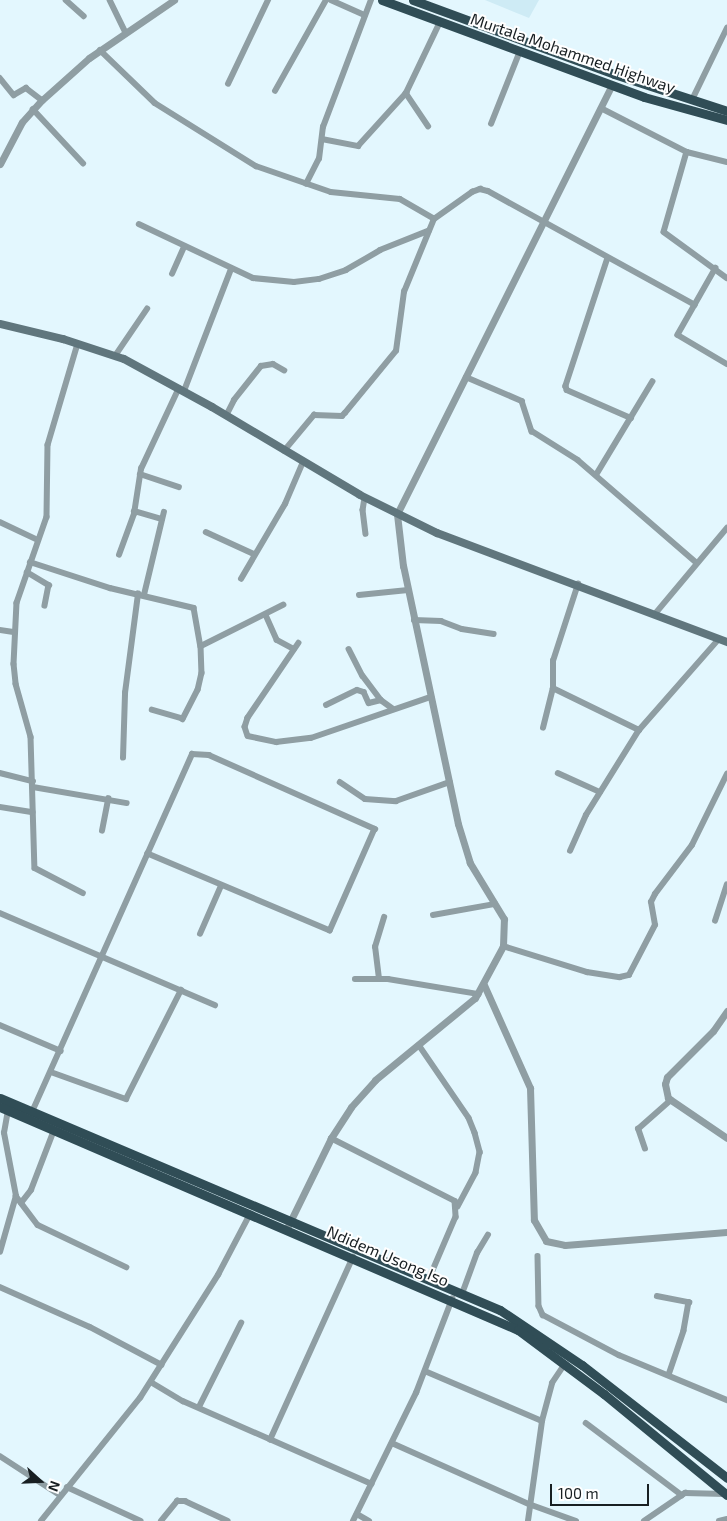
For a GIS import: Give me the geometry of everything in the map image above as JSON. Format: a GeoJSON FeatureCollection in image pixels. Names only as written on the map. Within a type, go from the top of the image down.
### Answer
{"type":"FeatureCollection","features":[{"type":"Feature","properties":{"kind":"highway","name":"Murtala Mohammed Highway"},"geometry":{"type":"LineString","coordinates":[[382,0],[612,85],[727,120]]}},
{"type":"Feature","properties":{"kind":"highway","name":"Murtala Mohammed Highway"},"geometry":{"type":"LineString","coordinates":[[414,0],[692,100],[727,110]]}},
{"type":"Feature","properties":{"kind":"highway","name":"Ndidem Usong Iso"},"geometry":{"type":"LineString","coordinates":[[0,1098],[518,1330],[565,1364],[727,1494]]}},
{"type":"Feature","properties":{"kind":"highway","name":"Ndidem Usong Iso"},"geometry":{"type":"LineString","coordinates":[[4,1109],[250,1214],[288,1226],[462,1294],[532,1330],[727,1478]]}},
{"type":"Feature","properties":{"kind":"main road"},"geometry":{"type":"LineString","coordinates":[[0,325],[78,344],[115,356],[182,390],[365,498],[397,514],[488,554],[578,584],[723,640]]}},
{"type":"Feature","properties":{"kind":"street"},"geometry":{"type":"LineString","coordinates":[[66,0],[84,16]]}},
{"type":"Feature","properties":{"kind":"street"},"geometry":{"type":"LineString","coordinates":[[110,0],[126,33]]}},
{"type":"Feature","properties":{"kind":"street"},"geometry":{"type":"LineString","coordinates":[[0,164],[2,155],[33,109],[42,100],[100,50],[174,0]]}},
{"type":"Feature","properties":{"kind":"street"},"geometry":{"type":"LineString","coordinates":[[228,84],[268,0]]}},
{"type":"Feature","properties":{"kind":"street"},"geometry":{"type":"LineString","coordinates":[[275,91],[326,0]]}},
{"type":"Feature","properties":{"kind":"street"},"geometry":{"type":"LineString","coordinates":[[331,0],[365,15]]}},
{"type":"Feature","properties":{"kind":"street"},"geometry":{"type":"LineString","coordinates":[[306,184],[319,159],[323,127],[371,0]]}},
{"type":"Feature","properties":{"kind":"street"},"geometry":{"type":"LineString","coordinates":[[322,139],[358,146],[406,93],[440,22]]}},
{"type":"Feature","properties":{"kind":"street"},"geometry":{"type":"LineString","coordinates":[[692,100],[727,28]]}},
{"type":"Feature","properties":{"kind":"street"},"geometry":{"type":"LineString","coordinates":[[100,50],[155,103],[247,161],[331,192],[400,199],[434,219]]}},
{"type":"Feature","properties":{"kind":"street"},"geometry":{"type":"LineString","coordinates":[[491,124],[520,51]]}},
{"type":"Feature","properties":{"kind":"street"},"geometry":{"type":"LineString","coordinates":[[0,78],[14,94],[26,88],[42,100]]}},
{"type":"Feature","properties":{"kind":"street"},"geometry":{"type":"LineString","coordinates":[[288,1226],[331,1138],[366,1088],[479,994],[503,946],[506,925],[496,904],[465,852],[414,620],[399,544],[397,514],[612,85]]}},
{"type":"Feature","properties":{"kind":"street"},"geometry":{"type":"LineString","coordinates":[[406,93],[428,126]]}},
{"type":"Feature","properties":{"kind":"street"},"geometry":{"type":"LineString","coordinates":[[601,108],[687,152],[727,162]]}},
{"type":"Feature","properties":{"kind":"street"},"geometry":{"type":"LineString","coordinates":[[33,109],[83,163]]}},
{"type":"Feature","properties":{"kind":"street"},"geometry":{"type":"LineString","coordinates":[[687,152],[664,232],[716,268],[727,278]]}},
{"type":"Feature","properties":{"kind":"street"},"geometry":{"type":"LineString","coordinates":[[284,451],[314,415],[342,416],[396,351],[404,292],[434,219],[480,189],[695,305]]}},
{"type":"Feature","properties":{"kind":"street"},"geometry":{"type":"LineString","coordinates":[[139,224],[184,247],[253,278],[294,282],[319,279],[428,232]]}},
{"type":"Feature","properties":{"kind":"street"},"geometry":{"type":"LineString","coordinates":[[172,274],[184,247]]}},
{"type":"Feature","properties":{"kind":"street"},"geometry":{"type":"LineString","coordinates":[[608,258],[566,386],[567,390],[576,395],[630,418]]}},
{"type":"Feature","properties":{"kind":"street"},"geometry":{"type":"LineString","coordinates":[[716,268],[678,335],[727,364]]}},
{"type":"Feature","properties":{"kind":"street"},"geometry":{"type":"LineString","coordinates":[[120,554],[134,510],[140,474],[182,390],[231,269]]}},
{"type":"Feature","properties":{"kind":"street"},"geometry":{"type":"LineString","coordinates":[[115,356],[147,309]]}},
{"type":"Feature","properties":{"kind":"street"},"geometry":{"type":"LineString","coordinates":[[78,344],[48,445],[47,517],[17,603],[15,632],[16,684],[30,729],[35,868],[83,893]]}},
{"type":"Feature","properties":{"kind":"street"},"geometry":{"type":"LineString","coordinates":[[226,416],[258,369],[269,363],[284,370]]}},
{"type":"Feature","properties":{"kind":"street"},"geometry":{"type":"LineString","coordinates":[[466,377],[522,400],[532,432],[596,475],[697,562]]}},
{"type":"Feature","properties":{"kind":"street"},"geometry":{"type":"LineString","coordinates":[[596,475],[652,382]]}},
{"type":"Feature","properties":{"kind":"street"},"geometry":{"type":"LineString","coordinates":[[241,579],[285,504],[303,462]]}},
{"type":"Feature","properties":{"kind":"street"},"geometry":{"type":"LineString","coordinates":[[140,474],[179,487]]}},
{"type":"Feature","properties":{"kind":"street"},"geometry":{"type":"LineString","coordinates":[[365,498],[363,510],[366,534]]}},
{"type":"Feature","properties":{"kind":"street"},"geometry":{"type":"LineString","coordinates":[[134,510],[162,519]]}},
{"type":"Feature","properties":{"kind":"street"},"geometry":{"type":"LineString","coordinates":[[122,758],[125,693],[141,595],[164,512]]}},
{"type":"Feature","properties":{"kind":"street"},"geometry":{"type":"LineString","coordinates":[[0,522],[38,540]]}},
{"type":"Feature","properties":{"kind":"street"},"geometry":{"type":"LineString","coordinates":[[656,614],[727,528]]}},
{"type":"Feature","properties":{"kind":"street"},"geometry":{"type":"LineString","coordinates":[[206,532],[254,554]]}},
{"type":"Feature","properties":{"kind":"street"},"geometry":{"type":"LineString","coordinates":[[30,562],[141,595],[194,608],[201,646],[202,673],[186,716],[177,719],[152,710]]}},
{"type":"Feature","properties":{"kind":"street"},"geometry":{"type":"LineString","coordinates":[[27,572],[49,584],[45,606]]}},
{"type":"Feature","properties":{"kind":"street"},"geometry":{"type":"LineString","coordinates":[[543,728],[553,688],[553,661],[578,584]]}},
{"type":"Feature","properties":{"kind":"street"},"geometry":{"type":"LineString","coordinates":[[359,595],[408,590]]}},
{"type":"Feature","properties":{"kind":"street"},"geometry":{"type":"LineString","coordinates":[[201,646],[283,605]]}},
{"type":"Feature","properties":{"kind":"street"},"geometry":{"type":"LineString","coordinates":[[266,615],[277,640],[294,649]]}},
{"type":"Feature","properties":{"kind":"street"},"geometry":{"type":"LineString","coordinates":[[414,620],[441,621],[462,629],[494,634]]}},
{"type":"Feature","properties":{"kind":"street"},"geometry":{"type":"LineString","coordinates":[[0,630],[15,632]]}},
{"type":"Feature","properties":{"kind":"street"},"geometry":{"type":"LineString","coordinates":[[570,851],[600,792],[640,730],[723,640]]}},
{"type":"Feature","properties":{"kind":"street"},"geometry":{"type":"LineString","coordinates":[[299,643],[248,718],[244,727],[248,736],[276,742],[311,738],[392,708],[431,697]]}},
{"type":"Feature","properties":{"kind":"street"},"geometry":{"type":"LineString","coordinates":[[349,649],[381,700],[392,708]]}},
{"type":"Feature","properties":{"kind":"street"},"geometry":{"type":"LineString","coordinates":[[553,688],[640,730]]}},
{"type":"Feature","properties":{"kind":"street"},"geometry":{"type":"LineString","coordinates":[[326,705],[358,690],[364,692],[369,702],[381,700]]}},
{"type":"Feature","properties":{"kind":"street"},"geometry":{"type":"LineString","coordinates":[[32,1112],[103,958],[185,768],[192,754],[197,752],[374,829],[330,931],[148,854]]}},
{"type":"Feature","properties":{"kind":"street"},"geometry":{"type":"LineString","coordinates":[[0,772],[33,784],[127,803]]}},
{"type":"Feature","properties":{"kind":"street"},"geometry":{"type":"LineString","coordinates":[[558,773],[600,792]]}},
{"type":"Feature","properties":{"kind":"street"},"geometry":{"type":"LineString","coordinates":[[503,946],[587,972],[620,978],[629,975],[655,925],[651,902],[697,837],[727,774]]}},
{"type":"Feature","properties":{"kind":"street"},"geometry":{"type":"LineString","coordinates":[[340,782],[365,799],[396,801],[450,782]]}},
{"type":"Feature","properties":{"kind":"street"},"geometry":{"type":"LineString","coordinates":[[102,831],[108,799]]}},
{"type":"Feature","properties":{"kind":"street"},"geometry":{"type":"LineString","coordinates":[[0,807],[33,812]]}},
{"type":"Feature","properties":{"kind":"street"},"geometry":{"type":"LineString","coordinates":[[715,921],[727,884]]}},
{"type":"Feature","properties":{"kind":"street"},"geometry":{"type":"LineString","coordinates":[[200,934],[221,886]]}},
{"type":"Feature","properties":{"kind":"street"},"geometry":{"type":"LineString","coordinates":[[432,915],[496,904]]}},
{"type":"Feature","properties":{"kind":"street"},"geometry":{"type":"LineString","coordinates":[[0,913],[215,1005]]}},
{"type":"Feature","properties":{"kind":"street"},"geometry":{"type":"LineString","coordinates":[[379,979],[375,947],[384,917]]}},
{"type":"Feature","properties":{"kind":"street"},"geometry":{"type":"LineString","coordinates":[[356,979],[379,979],[479,994]]}},
{"type":"Feature","properties":{"kind":"street"},"geometry":{"type":"LineString","coordinates":[[484,986],[500,1015],[530,1088],[534,1220],[546,1241],[565,1245],[727,1232]]}},
{"type":"Feature","properties":{"kind":"street"},"geometry":{"type":"LineString","coordinates":[[51,1072],[126,1099],[181,990]]}},
{"type":"Feature","properties":{"kind":"street"},"geometry":{"type":"LineString","coordinates":[[727,1011],[712,1031],[667,1077],[665,1092],[671,1100],[727,1138]]}},
{"type":"Feature","properties":{"kind":"street"},"geometry":{"type":"LineString","coordinates":[[0,1025],[61,1051]]}},
{"type":"Feature","properties":{"kind":"street"},"geometry":{"type":"LineString","coordinates":[[419,1045],[469,1118],[480,1152],[476,1173],[458,1207],[429,1280]]}},
{"type":"Feature","properties":{"kind":"street"},"geometry":{"type":"LineString","coordinates":[[645,1149],[638,1129],[671,1100]]}},
{"type":"Feature","properties":{"kind":"street"},"geometry":{"type":"LineString","coordinates":[[4,1109],[4,1133],[16,1196],[38,1225],[126,1266]]}},
{"type":"Feature","properties":{"kind":"street"},"geometry":{"type":"LineString","coordinates":[[21,1203],[31,1190],[54,1130]]}},
{"type":"Feature","properties":{"kind":"street"},"geometry":{"type":"LineString","coordinates":[[331,1138],[450,1197],[458,1207]]}},
{"type":"Feature","properties":{"kind":"street"},"geometry":{"type":"LineString","coordinates":[[0,1252],[16,1196]]}},
{"type":"Feature","properties":{"kind":"street"},"geometry":{"type":"LineString","coordinates":[[41,1521],[66,1487],[123,1421],[151,1382],[218,1275],[250,1214]]}},
{"type":"Feature","properties":{"kind":"street"},"geometry":{"type":"LineString","coordinates":[[462,1294],[473,1262],[488,1235]]}},
{"type":"Feature","properties":{"kind":"street"},"geometry":{"type":"LineString","coordinates":[[538,1256],[538,1306],[543,1315],[619,1355],[727,1400]]}},
{"type":"Feature","properties":{"kind":"street"},"geometry":{"type":"LineString","coordinates":[[270,1440],[353,1257]]}},
{"type":"Feature","properties":{"kind":"street"},"geometry":{"type":"LineString","coordinates":[[0,1287],[90,1327],[162,1365]]}},
{"type":"Feature","properties":{"kind":"street"},"geometry":{"type":"LineString","coordinates":[[657,1296],[689,1302],[684,1331],[669,1375]]}},
{"type":"Feature","properties":{"kind":"street"},"geometry":{"type":"LineString","coordinates":[[352,1521],[392,1443],[425,1371],[452,1299]]}},
{"type":"Feature","properties":{"kind":"street"},"geometry":{"type":"LineString","coordinates":[[199,1407],[241,1323]]}},
{"type":"Feature","properties":{"kind":"street"},"geometry":{"type":"LineString","coordinates":[[528,1521],[542,1421],[552,1383],[565,1364]]}},
{"type":"Feature","properties":{"kind":"street"},"geometry":{"type":"LineString","coordinates":[[425,1371],[542,1421]]}},
{"type":"Feature","properties":{"kind":"street"},"geometry":{"type":"LineString","coordinates":[[151,1382],[270,1440],[372,1484]]}},
{"type":"Feature","properties":{"kind":"street"},"geometry":{"type":"LineString","coordinates":[[586,1423],[682,1495]]}},
{"type":"Feature","properties":{"kind":"street"},"geometry":{"type":"LineString","coordinates":[[392,1443],[529,1504],[576,1521]]}},
{"type":"Feature","properties":{"kind":"street"},"geometry":{"type":"LineString","coordinates":[[0,1456],[60,1495]]}},
{"type":"Feature","properties":{"kind":"street"},"geometry":{"type":"LineString","coordinates":[[66,1487],[141,1521]]}},
{"type":"Feature","properties":{"kind":"street"},"geometry":{"type":"LineString","coordinates":[[644,1521],[688,1492],[727,1494]]}},
{"type":"Feature","properties":{"kind":"street"},"geometry":{"type":"LineString","coordinates":[[161,1521],[177,1501],[185,1501],[228,1521]]}},
{"type":"Feature","properties":{"kind":"street"},"geometry":{"type":"LineString","coordinates":[[357,1514],[369,1521]]}},
{"type":"Feature","properties":{"kind":"street"},"geometry":{"type":"LineString","coordinates":[[719,1521],[727,1519]]}},
{"type":"Feature","properties":{"kind":"shaded area"},"geometry":{"type":"Polygon","coordinates":[[[485,0],[539,0],[529,18],[485,0]]]}}]}
